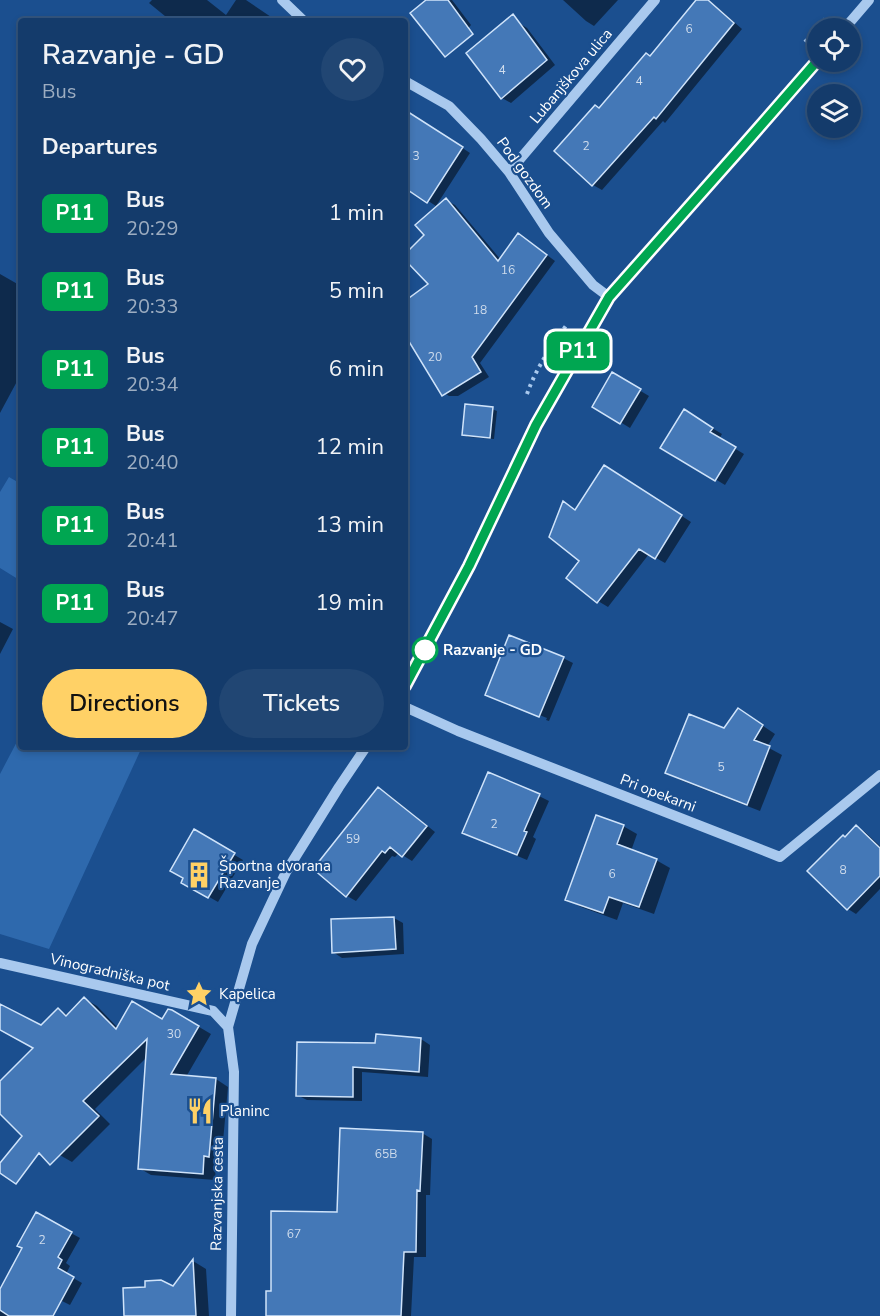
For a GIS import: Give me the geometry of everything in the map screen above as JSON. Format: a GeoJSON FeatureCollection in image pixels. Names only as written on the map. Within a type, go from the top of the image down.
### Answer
{"type":"FeatureCollection","features":[{"type":"Feature","properties":{"kind":"street"},"geometry":{"type":"LineString","coordinates":[[282,0],[301,18]]}},
{"type":"Feature","properties":{"kind":"street","name":"Lubanjškova ulica"},"geometry":{"type":"LineString","coordinates":[[509,172],[655,0]]}},
{"type":"Feature","properties":{"kind":"street"},"geometry":{"type":"LineString","coordinates":[[853,18],[869,0]]}},
{"type":"Feature","properties":{"kind":"street"},"geometry":{"type":"LineString","coordinates":[[408,680],[469,566],[536,425],[609,297],[808,72]]}},
{"type":"Feature","properties":{"kind":"street","name":"Pod gozdom"},"geometry":{"type":"LineString","coordinates":[[408,83],[449,106],[481,139],[509,172],[549,233],[593,285],[609,297]]}},
{"type":"Feature","properties":{"kind":"street","name":"Pri opekarni"},"geometry":{"type":"LineString","coordinates":[[408,708],[458,731],[780,857],[880,775]]}},
{"type":"Feature","properties":{"kind":"street","name":"Razvanjska cesta"},"geometry":{"type":"LineString","coordinates":[[231,1316],[234,1072],[228,1027],[252,944],[286,872],[364,750]]}},
{"type":"Feature","properties":{"kind":"street","name":"Vinogradniška pot"},"geometry":{"type":"LineString","coordinates":[[0,963],[213,1011],[228,1027]]}},
{"type":"Feature","properties":{"kind":"shaded area"},"geometry":{"type":"Polygon","coordinates":[[[9,477],[18,482],[18,579],[0,568],[0,492],[9,477]]]}},
{"type":"Feature","properties":{"kind":"shaded area"},"geometry":{"type":"Polygon","coordinates":[[[18,740],[18,750],[141,750],[49,949],[0,934],[0,774],[18,740]]]}},
{"type":"Feature","properties":{"kind":"building"},"geometry":{"type":"Polygon","coordinates":[[[426,0],[448,0],[473,34],[445,57],[410,13],[426,0]]]}},
{"type":"Feature","properties":{"kind":"building"},"geometry":{"type":"Polygon","coordinates":[[[696,0],[708,0],[734,23],[656,119],[654,117],[592,186],[554,151],[595,105],[599,108],[646,53],[650,56],[696,0]]]}},
{"type":"Feature","properties":{"kind":"building"},"geometry":{"type":"Polygon","coordinates":[[[513,14],[547,60],[501,99],[466,53],[513,14]]]}},
{"type":"Feature","properties":{"kind":"building"},"geometry":{"type":"Polygon","coordinates":[[[408,112],[463,147],[427,203],[408,190],[408,112]]]}},
{"type":"Feature","properties":{"kind":"building"},"geometry":{"type":"Polygon","coordinates":[[[446,198],[498,261],[518,233],[547,255],[472,357],[481,372],[442,396],[408,340],[408,299],[428,284],[408,263],[408,251],[424,235],[415,225],[446,198]]]}},
{"type":"Feature","properties":{"kind":"building"},"geometry":{"type":"Polygon","coordinates":[[[612,372],[641,389],[620,424],[592,407],[612,372]]]}},
{"type":"Feature","properties":{"kind":"building"},"geometry":{"type":"Polygon","coordinates":[[[465,404],[493,407],[490,438],[462,435],[465,404]]]}},
{"type":"Feature","properties":{"kind":"building"},"geometry":{"type":"Polygon","coordinates":[[[684,409],[713,428],[710,432],[736,447],[715,481],[660,448],[684,409]]]}},
{"type":"Feature","properties":{"kind":"building"},"geometry":{"type":"Polygon","coordinates":[[[604,465],[682,515],[655,559],[639,549],[597,603],[566,578],[579,561],[549,537],[563,501],[575,510],[604,465]]]}},
{"type":"Feature","properties":{"kind":"building"},"geometry":{"type":"Polygon","coordinates":[[[509,635],[564,657],[539,717],[485,695],[509,635]]]}},
{"type":"Feature","properties":{"kind":"building"},"geometry":{"type":"Polygon","coordinates":[[[738,708],[763,725],[754,740],[770,746],[747,805],[665,773],[689,714],[724,728],[738,708]]]}},
{"type":"Feature","properties":{"kind":"building"},"geometry":{"type":"Polygon","coordinates":[[[488,772],[540,794],[524,831],[527,832],[517,855],[462,833],[488,772]]]}},
{"type":"Feature","properties":{"kind":"building"},"geometry":{"type":"Polygon","coordinates":[[[378,787],[427,826],[402,857],[390,847],[385,853],[382,851],[346,897],[313,869],[378,787]]]}},
{"type":"Feature","properties":{"kind":"building"},"geometry":{"type":"Polygon","coordinates":[[[596,815],[624,825],[617,844],[657,859],[639,907],[609,897],[603,913],[565,900],[596,815]]]}},
{"type":"Feature","properties":{"kind":"building"},"geometry":{"type":"Polygon","coordinates":[[[856,825],[880,848],[880,876],[847,910],[807,871],[856,825]]]}},
{"type":"Feature","properties":{"kind":"building","name":"Športna dvorana Razvanje"},"geometry":{"type":"Polygon","coordinates":[[[194,829],[235,853],[208,898],[181,883],[183,878],[170,871],[194,829]]]}},
{"type":"Feature","properties":{"kind":"building"},"geometry":{"type":"Polygon","coordinates":[[[394,917],[396,949],[332,953],[331,919],[394,917]]]}},
{"type":"Feature","properties":{"kind":"building"},"geometry":{"type":"Polygon","coordinates":[[[84,997],[116,1029],[132,1001],[162,1019],[168,1009],[199,1026],[171,1074],[216,1078],[209,1157],[204,1156],[203,1174],[138,1169],[147,1039],[83,1101],[99,1116],[50,1165],[39,1153],[16,1184],[0,1173],[0,1163],[22,1136],[0,1114],[0,1081],[33,1048],[0,1030],[0,1004],[41,1025],[58,1008],[66,1016],[84,997]]]}},
{"type":"Feature","properties":{"kind":"building"},"geometry":{"type":"Polygon","coordinates":[[[376,1034],[421,1038],[419,1072],[353,1067],[353,1097],[296,1096],[297,1042],[375,1043],[376,1034]]]}},
{"type":"Feature","properties":{"kind":"building"},"geometry":{"type":"Polygon","coordinates":[[[340,1128],[423,1132],[420,1191],[417,1190],[416,1252],[404,1252],[401,1316],[266,1316],[266,1291],[271,1291],[271,1211],[337,1212],[340,1128]]]}},
{"type":"Feature","properties":{"kind":"building"},"geometry":{"type":"Polygon","coordinates":[[[36,1212],[72,1232],[58,1257],[62,1260],[58,1268],[74,1277],[53,1316],[9,1316],[0,1310],[0,1289],[22,1248],[17,1246],[36,1212]]]}},
{"type":"Feature","properties":{"kind":"building"},"geometry":{"type":"Polygon","coordinates":[[[193,1259],[196,1316],[124,1316],[123,1288],[145,1287],[145,1281],[161,1280],[173,1286],[193,1259]]]}},
{"type":"Feature","properties":{"kind":"bus line","name":"P11"},"geometry":{"type":"LineString","coordinates":[[408,681],[469,566],[536,425],[609,297],[808,72]]}},
{"type":"Feature","properties":{"kind":"place","name":"Razvanje - GD"},"geometry":{"type":"Point","coordinates":[425,650]}},
{"type":"Feature","properties":{"kind":"place","name":"Športna dvorana Razvanje"},"geometry":{"type":"Point","coordinates":[199,875]}},
{"type":"Feature","properties":{"kind":"place","name":"Kapelica"},"geometry":{"type":"Point","coordinates":[199,994]}},
{"type":"Feature","properties":{"kind":"place","name":"Planinc"},"geometry":{"type":"Point","coordinates":[200,1111]}}]}
